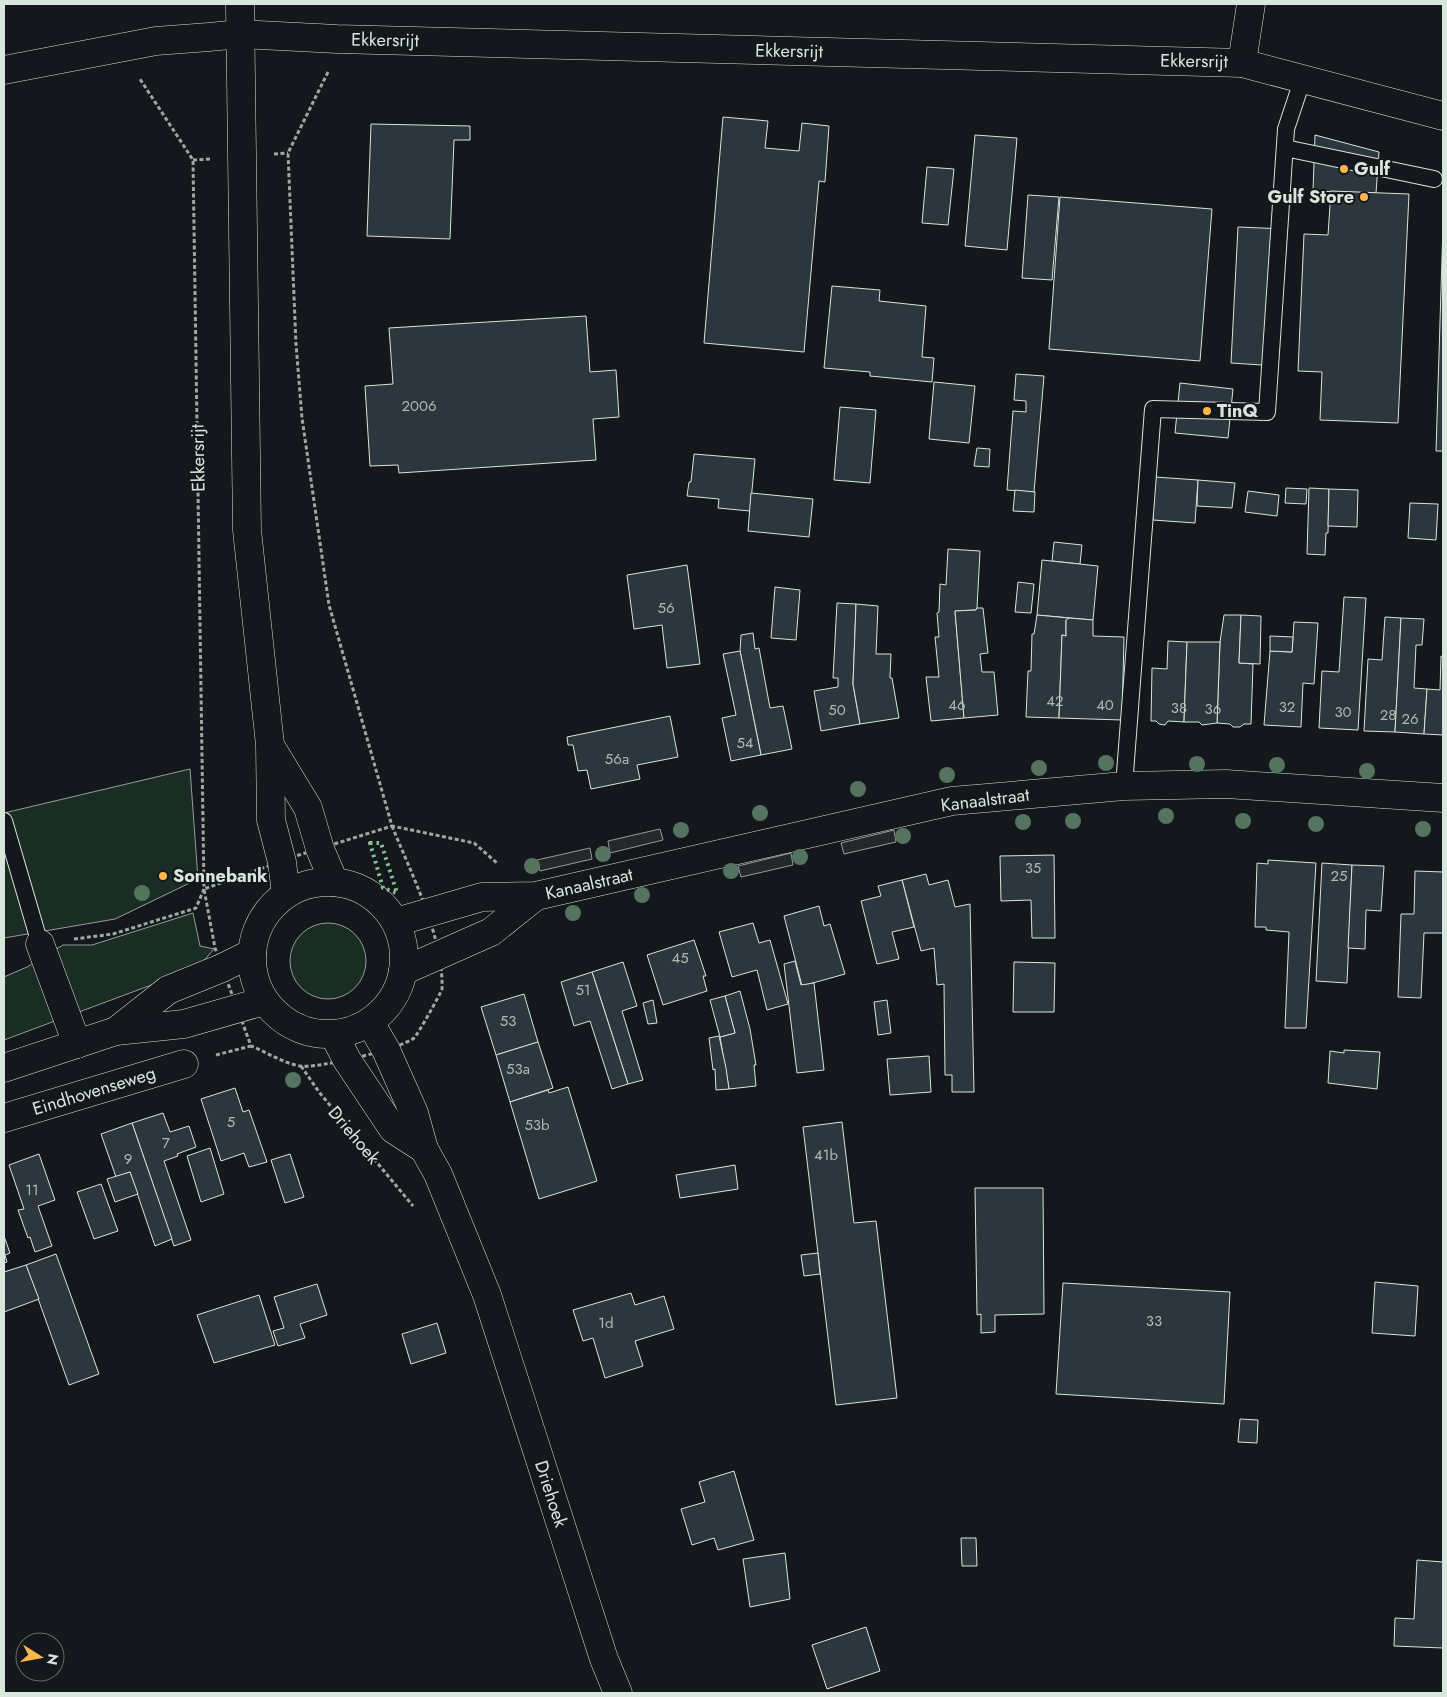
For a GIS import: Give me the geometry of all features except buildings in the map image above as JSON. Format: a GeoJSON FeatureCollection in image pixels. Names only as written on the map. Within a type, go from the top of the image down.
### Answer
{"type":"FeatureCollection","features":[{"type":"Feature","properties":{"kind":"street"},"geometry":{"type":"LineString","coordinates":[[240,4],[247,530],[270,746],[271,820],[282,862],[286,894]]}},
{"type":"Feature","properties":{"kind":"street","name":"Ekkersrijt"},"geometry":{"type":"LineString","coordinates":[[1242,63],[1251,4]]}},
{"type":"Feature","properties":{"kind":"street","name":"Ekkersrijt"},"geometry":{"type":"LineString","coordinates":[[4,70],[156,41],[240,34],[337,39],[1242,63],[1443,116]]}},
{"type":"Feature","properties":{"kind":"street"},"geometry":{"type":"LineString","coordinates":[[270,746],[308,808],[320,849],[334,882]]}},
{"type":"Feature","properties":{"kind":"street","name":"Kanaalstraat"},"geometry":{"type":"LineString","coordinates":[[396,922],[482,897],[536,896],[952,801],[1124,786],[1226,784],[1443,798]]}},
{"type":"Feature","properties":{"kind":"street"},"geometry":{"type":"LineString","coordinates":[[334,882],[358,888],[380,902],[396,922],[404,946],[403,971],[396,994],[371,1024],[334,1034],[307,1032],[283,1020],[264,1001],[254,977],[252,953],[257,930],[269,909],[286,894],[309,884],[334,882]]}},
{"type":"Feature","properties":{"kind":"street","name":"Kanaalstraat"},"geometry":{"type":"LineString","coordinates":[[403,971],[490,932],[536,896]]}},
{"type":"Feature","properties":{"kind":"street"},"geometry":{"type":"LineString","coordinates":[[40,944],[77,1044]]}},
{"type":"Feature","properties":{"kind":"street"},"geometry":{"type":"LineString","coordinates":[[116,1031],[168,990],[222,968],[252,953]]}},
{"type":"Feature","properties":{"kind":"street"},"geometry":{"type":"LineString","coordinates":[[4,1068],[116,1031],[184,1024],[264,1001]]}},
{"type":"Feature","properties":{"kind":"street","name":"Driehoek"},"geometry":{"type":"LineString","coordinates":[[371,1024],[386,1050],[414,1113],[424,1149],[438,1174],[487,1295],[604,1659],[618,1693]]}},
{"type":"Feature","properties":{"kind":"street","name":"Driehoek"},"geometry":{"type":"LineString","coordinates":[[334,1034],[347,1060],[393,1129],[424,1149]]}},
{"type":"Feature","properties":{"kind":"street","name":"Eindhovenseweg"},"geometry":{"type":"LineString","coordinates":[[4,1118],[184,1064]]}},
{"type":"Feature","properties":{"kind":"lane"},"geometry":{"type":"LineString","coordinates":[[1124,786],[1154,409],[1267,412],[1286,129],[1303,78]]}},
{"type":"Feature","properties":{"kind":"lane"},"geometry":{"type":"LineString","coordinates":[[1285,148],[1434,179]]}},
{"type":"Feature","properties":{"kind":"lane"},"geometry":{"type":"LineString","coordinates":[[4,821],[40,944]]}},
{"type":"Feature","properties":{"kind":"path","name":"Ekkersrijt"},"geometry":{"type":"LineString","coordinates":[[129,46],[135,71],[193,160],[204,889],[215,948],[251,1046],[301,1066],[347,1060],[386,1050],[414,1038],[442,991],[438,955],[427,913],[392,826],[329,605],[302,418],[296,344],[288,153],[332,65],[337,39]]}},
{"type":"Feature","properties":{"kind":"path"},"geometry":{"type":"LineString","coordinates":[[40,944],[113,934],[196,908],[204,889],[299,855],[392,826]]}},
{"type":"Feature","properties":{"kind":"path","name":"Kanaalstraat"},"geometry":{"type":"LineString","coordinates":[[392,826],[474,843],[536,896]]}},
{"type":"Feature","properties":{"kind":"path","name":"Driehoek"},"geometry":{"type":"LineString","coordinates":[[301,1066],[319,1092],[356,1137]]}},
{"type":"Feature","properties":{"kind":"path","name":"Driehoek"},"geometry":{"type":"LineString","coordinates":[[368,1152],[418,1212]]}},
{"type":"Feature","properties":{"kind":"green space"},"geometry":{"type":"Polygon","coordinates":[[[190,769],[198,879],[115,919],[4,938],[4,813],[190,769]]]}},
{"type":"Feature","properties":{"kind":"green space"},"geometry":{"type":"Polygon","coordinates":[[[193,913],[200,946],[214,949],[201,964],[154,984],[4,1040],[4,977],[27,967],[63,945],[92,945],[193,913]]]}},
{"type":"Feature","properties":{"kind":"green space"},"geometry":{"type":"Polygon","coordinates":[[[321,923],[335,923],[349,929],[360,940],[366,954],[363,976],[355,988],[335,999],[321,999],[307,993],[296,982],[290,968],[290,954],[296,940],[307,929],[321,923]]]}},
{"type":"Feature","properties":{"kind":"shaded area"},"geometry":{"type":"Polygon","coordinates":[[[660,829],[663,840],[610,853],[608,841],[660,829]]]}},
{"type":"Feature","properties":{"kind":"shaded area"},"geometry":{"type":"Polygon","coordinates":[[[894,830],[896,842],[844,854],[841,843],[894,830]]]}},
{"type":"Feature","properties":{"kind":"shaded area"},"geometry":{"type":"Polygon","coordinates":[[[590,848],[592,859],[540,871],[537,860],[590,848]]]}},
{"type":"Feature","properties":{"kind":"shaded area"},"geometry":{"type":"Polygon","coordinates":[[[791,853],[793,865],[741,877],[738,866],[791,853]]]}},
{"type":"Feature","properties":{"kind":"hedge"},"geometry":{"type":"LineString","coordinates":[[370,843],[381,843],[397,893],[383,888],[370,843]]}},
{"type":"Feature","properties":{"kind":"place","name":"Gulf"},"geometry":{"type":"Point","coordinates":[1344,169]}},
{"type":"Feature","properties":{"kind":"place","name":"Gulf Store"},"geometry":{"type":"Point","coordinates":[1364,197]}},
{"type":"Feature","properties":{"kind":"place","name":"TinQ"},"geometry":{"type":"Point","coordinates":[1207,411]}},
{"type":"Feature","properties":{"kind":"place","name":"Sonnebank"},"geometry":{"type":"Point","coordinates":[163,876]}}]}
